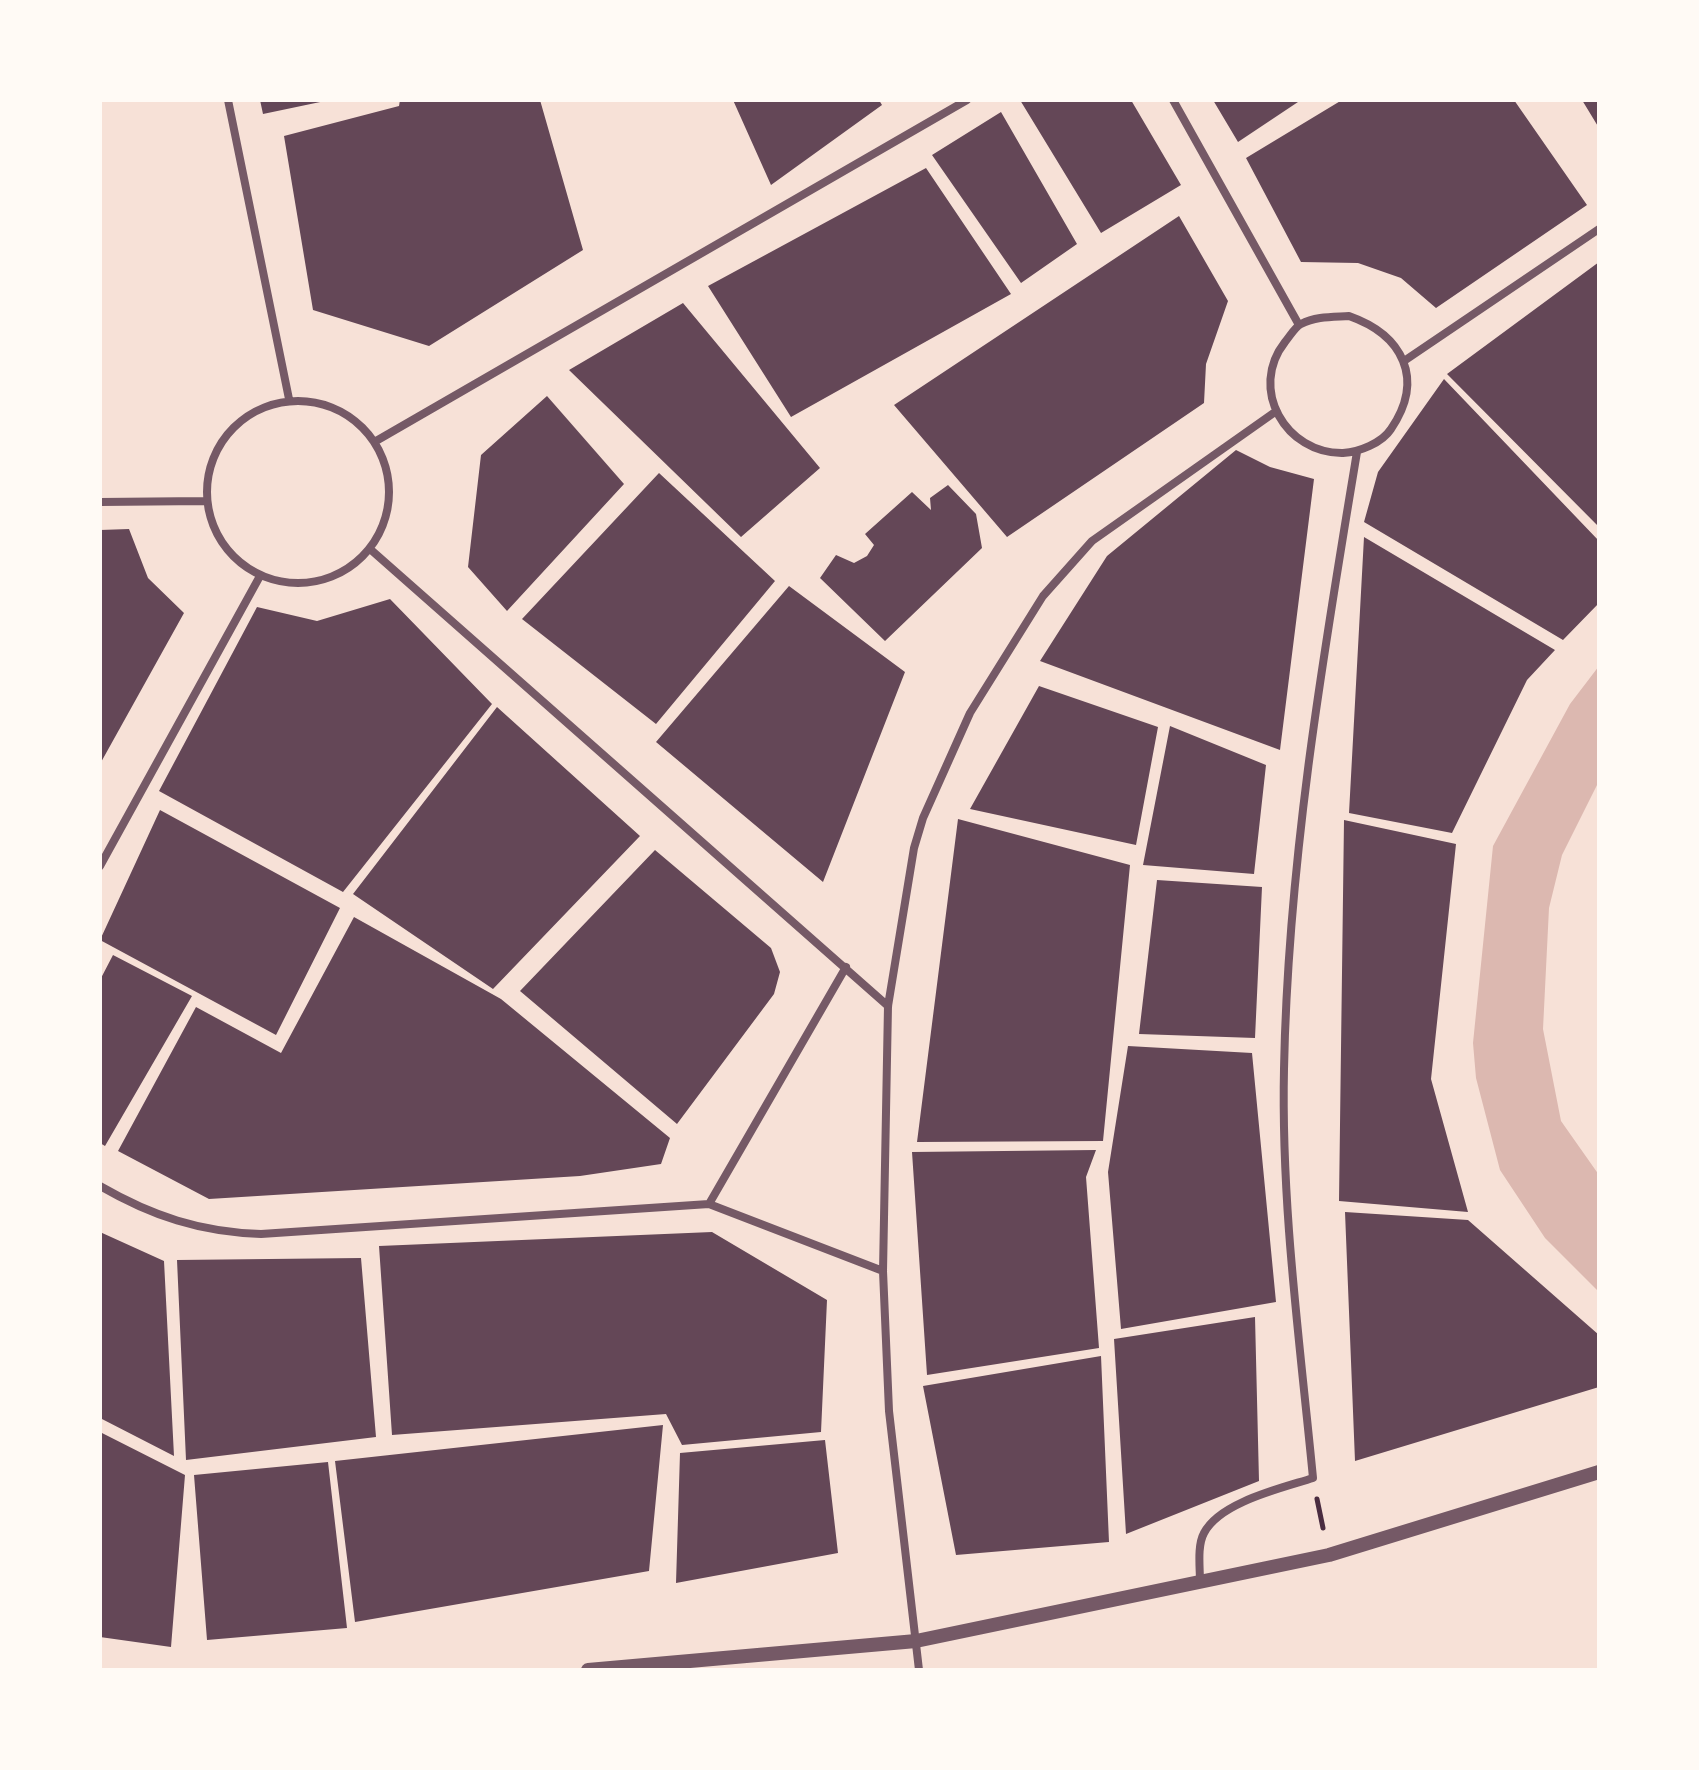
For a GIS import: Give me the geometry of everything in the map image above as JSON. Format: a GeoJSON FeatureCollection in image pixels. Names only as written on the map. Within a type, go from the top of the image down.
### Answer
{"type":"FeatureCollection","features":[{"type":"Feature","properties":{"kind":"street"},"geometry":{"type":"LineString","coordinates":[[228,100],[289,399]]}},
{"type":"Feature","properties":{"kind":"street"},"geometry":{"type":"LineString","coordinates":[[376,441],[967,100]]}},
{"type":"Feature","properties":{"kind":"street"},"geometry":{"type":"LineString","coordinates":[[1173,100],[1299,325]]}},
{"type":"Feature","properties":{"kind":"street"},"geometry":{"type":"LineString","coordinates":[[1404,361],[1599,229]]}},
{"type":"Feature","properties":{"kind":"street"},"geometry":{"type":"LineString","coordinates":[[1349,316],[1372,324],[1392,339],[1404,361],[1407,399],[1389,433],[1357,452],[1324,453],[1295,439],[1275,412],[1269,380],[1279,350],[1299,325],[1324,317],[1349,316]]}},
{"type":"Feature","properties":{"kind":"street"},"geometry":{"type":"LineString","coordinates":[[289,399],[323,402],[353,416],[376,441],[390,477],[387,515],[370,549],[339,575],[300,585],[260,576],[233,558],[214,532],[205,501],[215,456],[228,436],[255,409],[289,399]]}},
{"type":"Feature","properties":{"kind":"street"},"geometry":{"type":"LineString","coordinates":[[919,1670],[889,1411],[883,1271],[888,1006],[907,877],[923,818],[970,713],[1043,596],[1092,541],[1275,412]]}},
{"type":"Feature","properties":{"kind":"street"},"geometry":{"type":"LineString","coordinates":[[1200,1583],[1201,1544],[1211,1523],[1221,1514],[1258,1496],[1313,1478],[1291,1258],[1284,1070],[1297,860],[1328,623],[1357,452]]}},
{"type":"Feature","properties":{"kind":"street"},"geometry":{"type":"LineString","coordinates":[[100,502],[205,501]]}},
{"type":"Feature","properties":{"kind":"street"},"geometry":{"type":"LineString","coordinates":[[370,549],[888,1006]]}},
{"type":"Feature","properties":{"kind":"street"},"geometry":{"type":"LineString","coordinates":[[100,866],[260,576]]}},
{"type":"Feature","properties":{"kind":"street"},"geometry":{"type":"LineString","coordinates":[[709,1204],[846,967]]}},
{"type":"Feature","properties":{"kind":"street"},"geometry":{"type":"LineString","coordinates":[[100,1186],[182,1225],[221,1233],[261,1234],[709,1204],[883,1271]]}},
{"type":"Feature","properties":{"kind":"street"},"geometry":{"type":"LineString","coordinates":[[588,1670],[916,1641],[1329,1555],[1599,1472]]}},
{"type":"Feature","properties":{"kind":"path"},"geometry":{"type":"LineString","coordinates":[[1313,1478],[1329,1555]]}},
{"type":"Feature","properties":{"kind":"shaded area"},"geometry":{"type":"Polygon","coordinates":[[[1599,666],[1599,781],[1562,855],[1549,908],[1543,1029],[1561,1121],[1599,1175],[1599,1292],[1545,1238],[1500,1170],[1476,1078],[1473,1043],[1493,846],[1570,704],[1599,666]]]}},
{"type":"Feature","properties":{"kind":"building"},"geometry":{"type":"Polygon","coordinates":[[[260,100],[325,100],[325,101],[263,114],[260,100]]]}},
{"type":"Feature","properties":{"kind":"building"},"geometry":{"type":"Polygon","coordinates":[[[400,100],[540,100],[583,250],[429,346],[313,310],[284,136],[399,106],[400,100]]]}},
{"type":"Feature","properties":{"kind":"building"},"geometry":{"type":"Polygon","coordinates":[[[733,100],[879,100],[882,105],[771,185],[733,100]]]}},
{"type":"Feature","properties":{"kind":"building"},"geometry":{"type":"Polygon","coordinates":[[[1020,100],[1131,100],[1181,185],[1101,233],[1020,100]]]}},
{"type":"Feature","properties":{"kind":"building"},"geometry":{"type":"Polygon","coordinates":[[[1213,100],[1301,100],[1238,142],[1213,100]]]}},
{"type":"Feature","properties":{"kind":"building"},"geometry":{"type":"Polygon","coordinates":[[[1342,100],[1514,100],[1587,205],[1436,308],[1401,278],[1358,263],[1301,262],[1246,158],[1342,100]]]}},
{"type":"Feature","properties":{"kind":"building"},"geometry":{"type":"Polygon","coordinates":[[[1582,100],[1599,100],[1599,128],[1582,100]]]}},
{"type":"Feature","properties":{"kind":"building"},"geometry":{"type":"Polygon","coordinates":[[[1001,112],[1077,244],[1021,283],[932,155],[1001,112]]]}},
{"type":"Feature","properties":{"kind":"building"},"geometry":{"type":"Polygon","coordinates":[[[926,168],[1011,294],[791,417],[708,286],[926,168]]]}},
{"type":"Feature","properties":{"kind":"building"},"geometry":{"type":"Polygon","coordinates":[[[1179,216],[1228,301],[1206,364],[1204,403],[1007,537],[894,405],[1179,216]]]}},
{"type":"Feature","properties":{"kind":"building"},"geometry":{"type":"Polygon","coordinates":[[[1599,262],[1599,527],[1447,374],[1599,262]]]}},
{"type":"Feature","properties":{"kind":"building"},"geometry":{"type":"Polygon","coordinates":[[[683,303],[820,468],[741,537],[569,370],[683,303]]]}},
{"type":"Feature","properties":{"kind":"building"},"geometry":{"type":"Polygon","coordinates":[[[1444,379],[1599,541],[1599,603],[1563,640],[1364,522],[1378,472],[1444,379]]]}},
{"type":"Feature","properties":{"kind":"building"},"geometry":{"type":"Polygon","coordinates":[[[547,396],[624,484],[507,611],[468,567],[481,455],[547,396]]]}},
{"type":"Feature","properties":{"kind":"building"},"geometry":{"type":"Polygon","coordinates":[[[1236,450],[1270,467],[1314,479],[1280,750],[1040,661],[1107,556],[1236,450]]]}},
{"type":"Feature","properties":{"kind":"building"},"geometry":{"type":"Polygon","coordinates":[[[659,473],[775,581],[656,724],[522,619],[659,473]]]}},
{"type":"Feature","properties":{"kind":"building"},"geometry":{"type":"Polygon","coordinates":[[[948,485],[976,514],[982,548],[885,641],[820,578],[836,555],[854,563],[867,556],[874,545],[865,534],[912,492],[931,510],[930,498],[948,485]]]}},
{"type":"Feature","properties":{"kind":"building"},"geometry":{"type":"Polygon","coordinates":[[[129,529],[148,578],[184,613],[100,764],[100,530],[129,529]]]}},
{"type":"Feature","properties":{"kind":"building"},"geometry":{"type":"Polygon","coordinates":[[[1364,537],[1555,650],[1527,680],[1452,833],[1349,813],[1364,537]]]}},
{"type":"Feature","properties":{"kind":"building"},"geometry":{"type":"Polygon","coordinates":[[[789,586],[905,672],[823,882],[656,742],[789,586]]]}},
{"type":"Feature","properties":{"kind":"building"},"geometry":{"type":"Polygon","coordinates":[[[390,599],[492,704],[343,892],[159,791],[257,607],[317,621],[390,599]]]}},
{"type":"Feature","properties":{"kind":"building"},"geometry":{"type":"Polygon","coordinates":[[[1039,686],[1158,727],[1136,845],[970,809],[1039,686]]]}},
{"type":"Feature","properties":{"kind":"building"},"geometry":{"type":"Polygon","coordinates":[[[497,707],[640,836],[493,989],[353,894],[497,707]]]}},
{"type":"Feature","properties":{"kind":"building"},"geometry":{"type":"Polygon","coordinates":[[[1170,726],[1266,765],[1254,874],[1143,865],[1170,726]]]}},
{"type":"Feature","properties":{"kind":"building"},"geometry":{"type":"Polygon","coordinates":[[[160,810],[340,908],[276,1035],[100,940],[160,810]]]}},
{"type":"Feature","properties":{"kind":"building"},"geometry":{"type":"Polygon","coordinates":[[[958,819],[1130,865],[1103,1141],[917,1142],[958,819]]]}},
{"type":"Feature","properties":{"kind":"building"},"geometry":{"type":"Polygon","coordinates":[[[1344,820],[1456,844],[1431,1079],[1468,1212],[1339,1201],[1344,820]]]}},
{"type":"Feature","properties":{"kind":"building"},"geometry":{"type":"Polygon","coordinates":[[[655,850],[771,948],[780,972],[774,994],[677,1124],[520,991],[655,850]]]}},
{"type":"Feature","properties":{"kind":"building"},"geometry":{"type":"Polygon","coordinates":[[[1157,880],[1262,887],[1255,1038],[1139,1034],[1157,880]]]}},
{"type":"Feature","properties":{"kind":"building"},"geometry":{"type":"Polygon","coordinates":[[[354,917],[501,999],[670,1138],[661,1164],[580,1176],[209,1199],[118,1151],[196,1007],[281,1053],[354,917]]]}},
{"type":"Feature","properties":{"kind":"building"},"geometry":{"type":"Polygon","coordinates":[[[113,955],[192,996],[105,1146],[100,1143],[100,980],[113,955]]]}},
{"type":"Feature","properties":{"kind":"building"},"geometry":{"type":"Polygon","coordinates":[[[1128,1046],[1252,1053],[1276,1302],[1121,1329],[1108,1172],[1128,1046]]]}},
{"type":"Feature","properties":{"kind":"building"},"geometry":{"type":"Polygon","coordinates":[[[1096,1150],[1086,1177],[1099,1348],[927,1375],[912,1152],[1096,1150]]]}},
{"type":"Feature","properties":{"kind":"building"},"geometry":{"type":"Polygon","coordinates":[[[1345,1212],[1468,1220],[1599,1335],[1599,1387],[1355,1461],[1345,1212]]]}},
{"type":"Feature","properties":{"kind":"building"},"geometry":{"type":"Polygon","coordinates":[[[100,1232],[164,1261],[174,1456],[100,1418],[100,1232]]]}},
{"type":"Feature","properties":{"kind":"building"},"geometry":{"type":"Polygon","coordinates":[[[712,1232],[827,1300],[821,1432],[682,1445],[666,1414],[392,1435],[379,1246],[712,1232]]]}},
{"type":"Feature","properties":{"kind":"building"},"geometry":{"type":"Polygon","coordinates":[[[361,1258],[376,1437],[186,1460],[177,1260],[361,1258]]]}},
{"type":"Feature","properties":{"kind":"building"},"geometry":{"type":"Polygon","coordinates":[[[1255,1317],[1259,1481],[1126,1534],[1114,1339],[1255,1317]]]}},
{"type":"Feature","properties":{"kind":"building"},"geometry":{"type":"Polygon","coordinates":[[[1101,1356],[1109,1542],[956,1555],[923,1386],[1101,1356]]]}},
{"type":"Feature","properties":{"kind":"building"},"geometry":{"type":"Polygon","coordinates":[[[663,1425],[649,1571],[355,1622],[335,1461],[663,1425]]]}},
{"type":"Feature","properties":{"kind":"building"},"geometry":{"type":"Polygon","coordinates":[[[100,1432],[185,1475],[171,1647],[100,1637],[100,1432]]]}},
{"type":"Feature","properties":{"kind":"building"},"geometry":{"type":"Polygon","coordinates":[[[825,1440],[838,1553],[676,1583],[680,1453],[825,1440]]]}},
{"type":"Feature","properties":{"kind":"building"},"geometry":{"type":"Polygon","coordinates":[[[328,1462],[347,1628],[207,1640],[194,1475],[328,1462]]]}}]}
